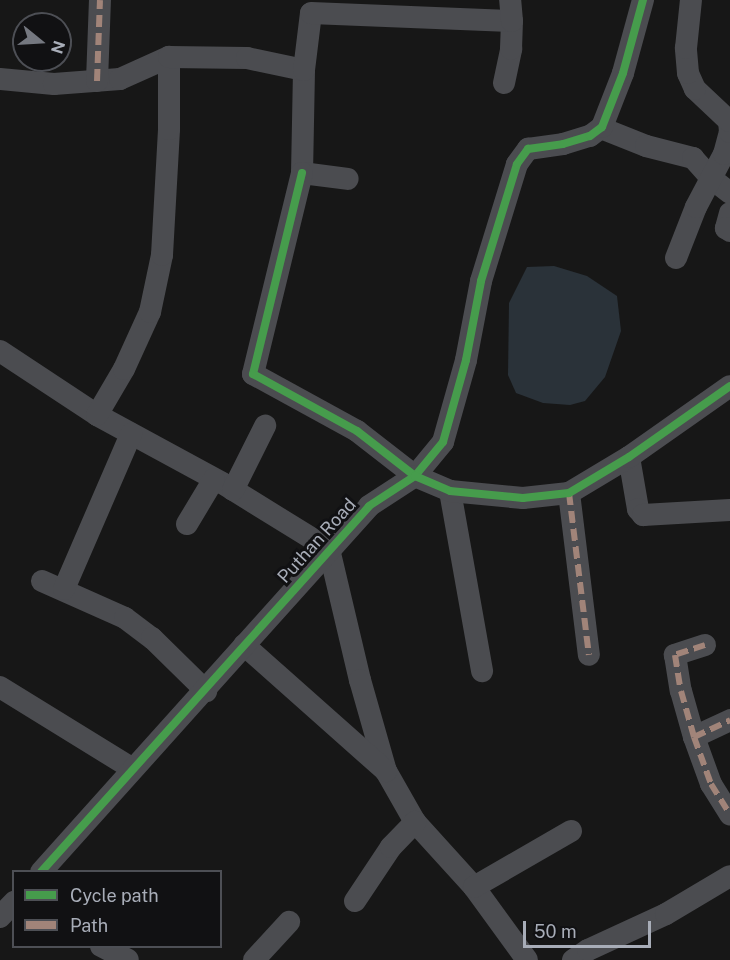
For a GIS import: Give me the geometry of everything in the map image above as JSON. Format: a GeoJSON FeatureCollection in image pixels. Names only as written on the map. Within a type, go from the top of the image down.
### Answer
{"type":"FeatureCollection","features":[{"type":"Feature","properties":{"kind":"street"},"geometry":{"type":"LineString","coordinates":[[97,81],[100,0]]}},
{"type":"Feature","properties":{"kind":"street"},"geometry":{"type":"LineString","coordinates":[[643,0],[623,74],[601,128],[646,146],[693,158],[711,178],[730,193]]}},
{"type":"Feature","properties":{"kind":"street"},"geometry":{"type":"LineString","coordinates":[[676,258],[724,154],[730,132],[729,121],[695,89],[688,73],[686,48],[691,0]]}},
{"type":"Feature","properties":{"kind":"street"},"geometry":{"type":"LineString","coordinates":[[504,83],[511,49],[511,11],[311,13],[304,70],[302,173],[253,374],[357,431],[415,476],[450,491],[523,498],[569,492],[629,457],[730,386]]}},
{"type":"Feature","properties":{"kind":"street"},"geometry":{"type":"LineString","coordinates":[[97,415],[124,369],[150,312],[162,255],[169,129],[169,57]]}},
{"type":"Feature","properties":{"kind":"street"},"geometry":{"type":"LineString","coordinates":[[0,79],[54,84],[120,80],[169,57],[247,58],[304,70]]}},
{"type":"Feature","properties":{"kind":"street","name":"Puthan Road"},"geometry":{"type":"LineString","coordinates":[[43,870],[206,691],[244,645],[369,506],[415,476],[443,442],[466,360],[481,281],[517,164],[528,149],[563,144],[590,135],[601,128]]}},
{"type":"Feature","properties":{"kind":"street"},"geometry":{"type":"LineString","coordinates":[[302,173],[348,179]]}},
{"type":"Feature","properties":{"kind":"street"},"geometry":{"type":"LineString","coordinates":[[730,213],[726,228],[730,231]]}},
{"type":"Feature","properties":{"kind":"street"},"geometry":{"type":"LineString","coordinates":[[2,359],[97,415],[224,484],[329,549],[360,680],[386,771],[415,822],[474,887],[527,960]]}},
{"type":"Feature","properties":{"kind":"street"},"geometry":{"type":"LineString","coordinates":[[188,524],[224,484],[265,426]]}},
{"type":"Feature","properties":{"kind":"street"},"geometry":{"type":"LineString","coordinates":[[64,589],[131,434]]}},
{"type":"Feature","properties":{"kind":"street"},"geometry":{"type":"LineString","coordinates":[[629,457],[638,509],[643,515],[730,510]]}},
{"type":"Feature","properties":{"kind":"street"},"geometry":{"type":"LineString","coordinates":[[450,491],[482,670]]}},
{"type":"Feature","properties":{"kind":"street"},"geometry":{"type":"LineString","coordinates":[[569,492],[589,655]]}},
{"type":"Feature","properties":{"kind":"street"},"geometry":{"type":"LineString","coordinates":[[42,581],[125,618],[152,638],[206,691]]}},
{"type":"Feature","properties":{"kind":"street"},"geometry":{"type":"LineString","coordinates":[[244,645],[386,771]]}},
{"type":"Feature","properties":{"kind":"street"},"geometry":{"type":"LineString","coordinates":[[705,645],[675,655],[681,691],[694,737],[711,784],[730,815]]}},
{"type":"Feature","properties":{"kind":"street"},"geometry":{"type":"LineString","coordinates":[[0,687],[133,769]]}},
{"type":"Feature","properties":{"kind":"street"},"geometry":{"type":"LineString","coordinates":[[694,737],[730,720]]}},
{"type":"Feature","properties":{"kind":"street"},"geometry":{"type":"LineString","coordinates":[[355,901],[391,847],[415,822]]}},
{"type":"Feature","properties":{"kind":"street"},"geometry":{"type":"LineString","coordinates":[[474,887],[571,831]]}},
{"type":"Feature","properties":{"kind":"street"},"geometry":{"type":"LineString","coordinates":[[573,960],[588,950],[666,915],[730,876]]}},
{"type":"Feature","properties":{"kind":"street"},"geometry":{"type":"LineString","coordinates":[[0,891],[12,900]]}},
{"type":"Feature","properties":{"kind":"street"},"geometry":{"type":"LineString","coordinates":[[0,917],[12,904]]}},
{"type":"Feature","properties":{"kind":"street"},"geometry":{"type":"LineString","coordinates":[[254,960],[289,922]]}},
{"type":"Feature","properties":{"kind":"street"},"geometry":{"type":"LineString","coordinates":[[105,948],[128,960]]}},
{"type":"Feature","properties":{"kind":"shaded area"},"geometry":{"type":"Polygon","coordinates":[[[554,266],[587,276],[617,296],[621,331],[605,377],[585,401],[570,405],[543,403],[516,393],[508,375],[509,303],[527,267],[554,266]]]}},
{"type":"Feature","properties":{"kind":"marked path"},"geometry":{"type":"LineString","coordinates":[[97,81],[100,0]]}},
{"type":"Feature","properties":{"kind":"marked path"},"geometry":{"type":"LineString","coordinates":[[569,493],[589,655]]}},
{"type":"Feature","properties":{"kind":"marked path"},"geometry":{"type":"LineString","coordinates":[[705,645],[675,655],[681,691],[694,737],[711,784],[730,815]]}},
{"type":"Feature","properties":{"kind":"marked path"},"geometry":{"type":"LineString","coordinates":[[694,737],[730,720]]}},
{"type":"Feature","properties":{"kind":"cycle path"},"geometry":{"type":"LineString","coordinates":[[302,173],[253,374],[357,431],[415,476],[443,442],[466,360],[481,281],[517,164],[528,149],[563,144],[590,136],[602,127],[623,73],[643,0]]}},
{"type":"Feature","properties":{"kind":"cycle path"},"geometry":{"type":"LineString","coordinates":[[43,870],[369,506],[415,476],[450,491],[523,498],[569,493],[629,457],[730,386]]}}]}
